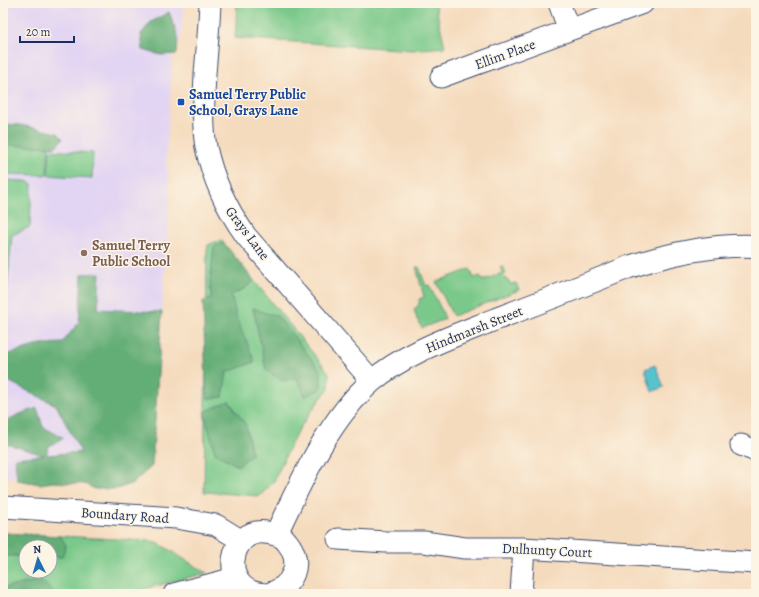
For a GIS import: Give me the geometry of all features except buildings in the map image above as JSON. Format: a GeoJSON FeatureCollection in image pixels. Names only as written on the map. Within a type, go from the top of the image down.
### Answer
{"type":"FeatureCollection","features":[{"type":"Feature","properties":{"kind":"street","name":"Grays Lane"},"geometry":{"type":"LineString","coordinates":[[210,3],[204,94],[204,121],[206,146],[212,172],[221,195],[232,217],[246,236],[372,381]]}},
{"type":"Feature","properties":{"kind":"street"},"geometry":{"type":"LineString","coordinates":[[559,3],[569,30]]}},
{"type":"Feature","properties":{"kind":"street","name":"Ellim Place"},"geometry":{"type":"LineString","coordinates":[[441,77],[643,3]]}},
{"type":"Feature","properties":{"kind":"street","name":"Hindmarsh Street"},"geometry":{"type":"LineString","coordinates":[[276,534],[300,483],[338,419],[372,381],[414,354],[442,341],[629,267],[694,250],[732,246],[756,246]]}},
{"type":"Feature","properties":{"kind":"street","name":"Boundary Road"},"geometry":{"type":"LineString","coordinates":[[3,507],[176,518],[216,525],[242,540]]}},
{"type":"Feature","properties":{"kind":"street"},"geometry":{"type":"LineString","coordinates":[[262,594],[248,590],[241,584],[233,567],[233,558],[236,548],[242,540],[252,534],[264,532],[276,534],[285,540],[292,548],[295,557],[295,567],[292,577],[286,586],[269,594]]}},
{"type":"Feature","properties":{"kind":"street","name":"Dulhunty Court"},"geometry":{"type":"LineString","coordinates":[[338,539],[386,542],[424,542],[465,548],[524,548],[756,564]]}},
{"type":"Feature","properties":{"kind":"street"},"geometry":{"type":"LineString","coordinates":[[521,594],[524,548]]}},
{"type":"Feature","properties":{"kind":"street"},"geometry":{"type":"LineString","coordinates":[[174,594],[224,581],[236,576]]}},
{"type":"Feature","properties":{"kind":"shaded area","name":"Samuel Terry Public School"},"geometry":{"type":"Polygon","coordinates":[[[3,3],[184,3],[181,38],[173,52],[172,59],[166,160],[170,193],[152,466],[133,483],[3,477],[3,3]]]}},
{"type":"Feature","properties":{"kind":"green space"},"geometry":{"type":"Polygon","coordinates":[[[237,3],[435,3],[445,47],[412,50],[235,38],[237,3]]]}},
{"type":"Feature","properties":{"kind":"green space"},"geometry":{"type":"Polygon","coordinates":[[[169,12],[178,36],[177,54],[161,55],[143,50],[141,34],[151,22],[169,12]]]}},
{"type":"Feature","properties":{"kind":"green space"},"geometry":{"type":"Polygon","coordinates":[[[3,124],[20,125],[58,133],[63,139],[55,147],[3,145],[3,124]]]}},
{"type":"Feature","properties":{"kind":"green space"},"geometry":{"type":"Polygon","coordinates":[[[3,144],[49,146],[47,175],[3,174],[3,144]]]}},
{"type":"Feature","properties":{"kind":"green space"},"geometry":{"type":"Polygon","coordinates":[[[50,150],[93,153],[92,178],[48,175],[50,150]]]}},
{"type":"Feature","properties":{"kind":"green space"},"geometry":{"type":"Polygon","coordinates":[[[3,180],[26,181],[32,184],[30,227],[12,235],[7,289],[3,288],[3,180]]]}},
{"type":"Feature","properties":{"kind":"green space"},"geometry":{"type":"Polygon","coordinates":[[[222,241],[329,373],[329,388],[299,429],[274,481],[260,496],[204,492],[207,250],[208,245],[222,241]]]}},
{"type":"Feature","properties":{"kind":"green space"},"geometry":{"type":"Polygon","coordinates":[[[224,243],[254,281],[244,289],[231,295],[237,319],[255,362],[227,372],[223,397],[208,399],[206,385],[203,301],[211,299],[210,281],[214,247],[224,243]]]}},
{"type":"Feature","properties":{"kind":"green space"},"geometry":{"type":"Polygon","coordinates":[[[500,266],[503,267],[506,273],[503,277],[509,281],[510,284],[516,283],[519,290],[453,316],[436,282],[470,269],[474,278],[480,276],[482,280],[485,280],[502,273],[500,266]]]}},
{"type":"Feature","properties":{"kind":"green space"},"geometry":{"type":"Polygon","coordinates":[[[416,267],[419,267],[426,286],[429,285],[445,319],[422,328],[414,309],[418,305],[419,299],[424,297],[416,267]]]}},
{"type":"Feature","properties":{"kind":"green space"},"geometry":{"type":"Polygon","coordinates":[[[100,273],[98,309],[162,312],[152,466],[133,483],[117,489],[95,489],[85,484],[53,482],[40,484],[17,480],[15,458],[44,455],[3,443],[3,423],[17,415],[37,408],[43,427],[64,438],[49,446],[46,455],[81,452],[56,405],[4,379],[6,355],[41,344],[62,343],[79,322],[82,274],[100,273]]]}},
{"type":"Feature","properties":{"kind":"green space"},"geometry":{"type":"Polygon","coordinates":[[[253,308],[277,315],[321,371],[321,389],[305,396],[297,378],[283,381],[266,370],[253,308]]]}},
{"type":"Feature","properties":{"kind":"green space"},"geometry":{"type":"Polygon","coordinates":[[[229,401],[246,425],[252,454],[238,466],[215,453],[204,412],[229,401]]]}},
{"type":"Feature","properties":{"kind":"green space"},"geometry":{"type":"Polygon","coordinates":[[[3,533],[153,541],[207,573],[124,594],[3,594],[3,533]]]}},
{"type":"Feature","properties":{"kind":"green space"},"geometry":{"type":"Polygon","coordinates":[[[3,533],[60,536],[66,545],[62,557],[58,557],[58,539],[18,539],[18,556],[3,556],[3,533]]]}},
{"type":"Feature","properties":{"kind":"green space"},"geometry":{"type":"Polygon","coordinates":[[[41,580],[55,594],[3,594],[3,588],[41,580]]]}},
{"type":"Feature","properties":{"kind":"water"},"geometry":{"type":"Polygon","coordinates":[[[655,365],[664,387],[652,392],[645,369],[655,365]]]}},
{"type":"Feature","properties":{"kind":"place","name":"Samuel Terry Public School, Grays Lane"},"geometry":{"type":"Point","coordinates":[181,102]}},
{"type":"Feature","properties":{"kind":"place","name":"Samuel Terry Public School"},"geometry":{"type":"Point","coordinates":[84,253]}}]}
